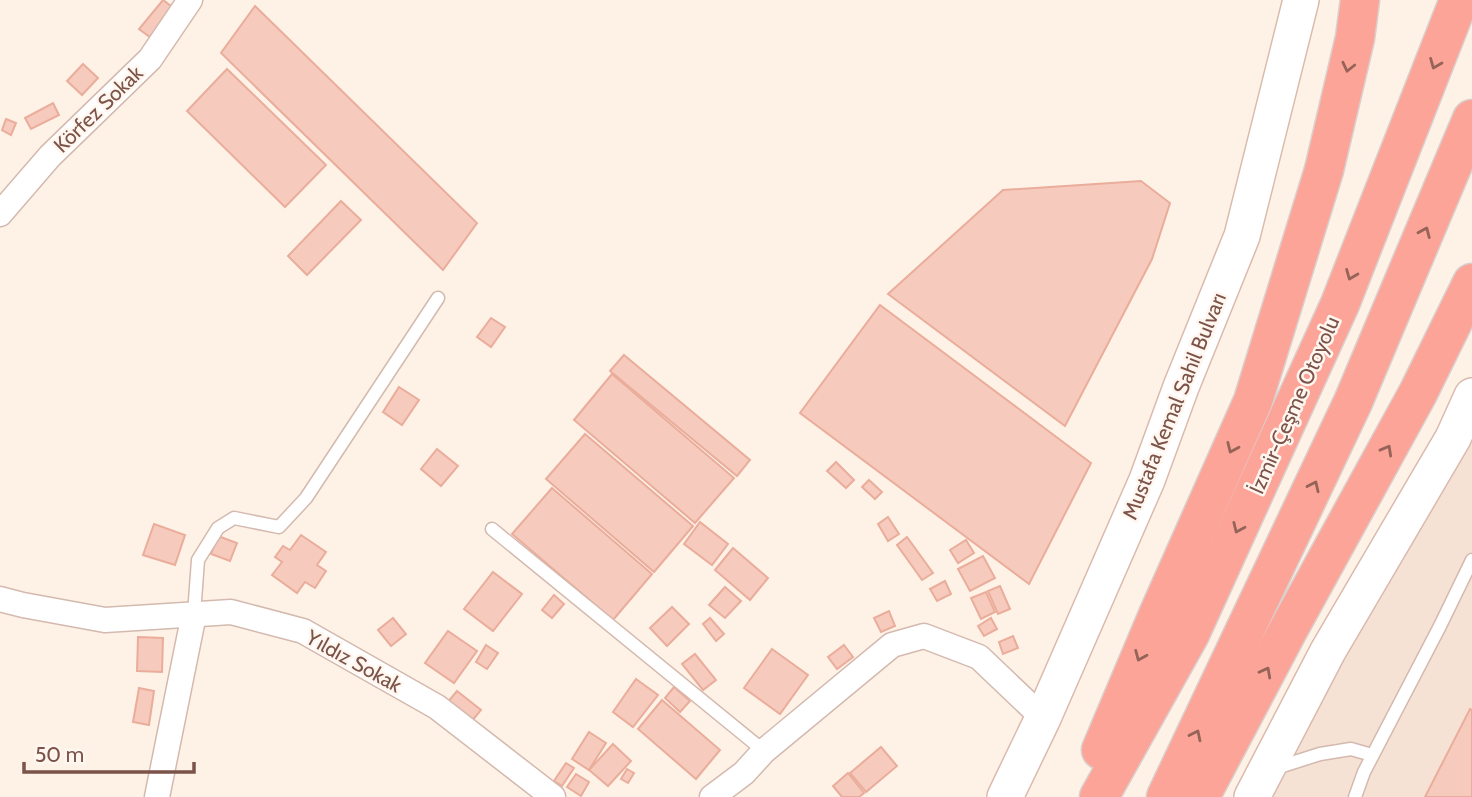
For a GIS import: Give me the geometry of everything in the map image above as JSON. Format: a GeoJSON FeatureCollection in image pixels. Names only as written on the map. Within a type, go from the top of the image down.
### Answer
{"type":"FeatureCollection","features":[{"type":"Feature","properties":{"kind":"highway"},"geometry":{"type":"LineString","coordinates":[[1253,401],[1324,170],[1355,38],[1360,0]]}},
{"type":"Feature","properties":{"kind":"highway"},"geometry":{"type":"LineString","coordinates":[[1081,797],[1163,602],[1332,227],[1378,59],[1385,0]]}},
{"type":"Feature","properties":{"kind":"highway","name":"İzmir-Çeşme Otoyolu"},"geometry":{"type":"LineString","coordinates":[[1099,797],[1190,634],[1334,317],[1459,0]]}},
{"type":"Feature","properties":{"kind":"highway"},"geometry":{"type":"LineString","coordinates":[[1166,797],[1353,402],[1472,119]]}},
{"type":"Feature","properties":{"kind":"highway"},"geometry":{"type":"LineString","coordinates":[[1200,797],[1418,394],[1472,283]]}},
{"type":"Feature","properties":{"kind":"main road","name":"Mustafa Kemal Sahil Bulvarı"},"geometry":{"type":"LineString","coordinates":[[1005,797],[1147,480],[1242,236],[1301,0]]}},
{"type":"Feature","properties":{"kind":"main road"},"geometry":{"type":"LineString","coordinates":[[1259,784],[1328,651],[1457,440],[1472,396]]}},
{"type":"Feature","properties":{"kind":"street","name":"Körfez Sokak"},"geometry":{"type":"LineString","coordinates":[[0,214],[50,156],[150,59],[190,0]]}},
{"type":"Feature","properties":{"kind":"street","name":"Yıldız Sokak"},"geometry":{"type":"LineString","coordinates":[[0,599],[23,606],[105,620],[231,612],[303,631],[437,707],[552,797]]}},
{"type":"Feature","properties":{"kind":"street"},"geometry":{"type":"LineString","coordinates":[[157,797],[194,614]]}},
{"type":"Feature","properties":{"kind":"street"},"geometry":{"type":"LineString","coordinates":[[712,797],[744,774],[764,751],[892,645],[923,636],[979,657],[1042,718]]}},
{"type":"Feature","properties":{"kind":"lane"},"geometry":{"type":"LineString","coordinates":[[194,614],[198,560],[218,528],[234,517],[279,527],[306,498],[439,298]]}},
{"type":"Feature","properties":{"kind":"lane"},"geometry":{"type":"LineString","coordinates":[[492,529],[764,751]]}},
{"type":"Feature","properties":{"kind":"lane"},"geometry":{"type":"LineString","coordinates":[[1355,797],[1372,755],[1472,560]]}},
{"type":"Feature","properties":{"kind":"lane"},"geometry":{"type":"LineString","coordinates":[[1259,784],[1320,754],[1351,749],[1372,755]]}},
{"type":"Feature","properties":{"kind":"shaded area"},"geometry":{"type":"Polygon","coordinates":[[[1472,408],[1472,797],[1269,797],[1472,408]]]}},
{"type":"Feature","properties":{"kind":"building"},"geometry":{"type":"Polygon","coordinates":[[[163,0],[175,9],[151,38],[139,29],[163,0]]]}},
{"type":"Feature","properties":{"kind":"building"},"geometry":{"type":"Polygon","coordinates":[[[255,6],[477,223],[443,270],[221,53],[255,6]]]}},
{"type":"Feature","properties":{"kind":"building"},"geometry":{"type":"Polygon","coordinates":[[[83,64],[98,78],[82,95],[67,81],[83,64]]]}},
{"type":"Feature","properties":{"kind":"building"},"geometry":{"type":"Polygon","coordinates":[[[227,69],[326,165],[285,207],[187,111],[227,69]]]}},
{"type":"Feature","properties":{"kind":"building"},"geometry":{"type":"Polygon","coordinates":[[[53,103],[59,115],[31,129],[25,118],[53,103]]]}},
{"type":"Feature","properties":{"kind":"building"},"geometry":{"type":"Polygon","coordinates":[[[6,119],[16,123],[11,135],[2,130],[6,119]]]}},
{"type":"Feature","properties":{"kind":"building"},"geometry":{"type":"Polygon","coordinates":[[[1141,181],[1170,203],[1152,259],[1065,426],[888,294],[1003,190],[1141,181]]]}},
{"type":"Feature","properties":{"kind":"building"},"geometry":{"type":"Polygon","coordinates":[[[341,201],[361,220],[307,275],[288,256],[341,201]]]}},
{"type":"Feature","properties":{"kind":"building"},"geometry":{"type":"Polygon","coordinates":[[[880,305],[1091,463],[1029,584],[800,413],[880,305]]]}},
{"type":"Feature","properties":{"kind":"building"},"geometry":{"type":"Polygon","coordinates":[[[491,318],[505,327],[491,347],[477,337],[491,318]]]}},
{"type":"Feature","properties":{"kind":"building"},"geometry":{"type":"Polygon","coordinates":[[[624,355],[750,460],[737,476],[610,371],[624,355]]]}},
{"type":"Feature","properties":{"kind":"building"},"geometry":{"type":"Polygon","coordinates":[[[612,374],[734,478],[695,523],[574,420],[612,374]]]}},
{"type":"Feature","properties":{"kind":"building"},"geometry":{"type":"Polygon","coordinates":[[[399,387],[419,400],[402,425],[383,412],[399,387]]]}},
{"type":"Feature","properties":{"kind":"building"},"geometry":{"type":"Polygon","coordinates":[[[585,434],[693,526],[654,572],[546,479],[585,434]]]}},
{"type":"Feature","properties":{"kind":"building"},"geometry":{"type":"Polygon","coordinates":[[[437,449],[458,466],[441,486],[421,469],[437,449]]]}},
{"type":"Feature","properties":{"kind":"building"},"geometry":{"type":"Polygon","coordinates":[[[836,462],[854,480],[846,488],[827,471],[836,462]]]}},
{"type":"Feature","properties":{"kind":"building"},"geometry":{"type":"Polygon","coordinates":[[[869,480],[882,492],[875,499],[862,487],[869,480]]]}},
{"type":"Feature","properties":{"kind":"building"},"geometry":{"type":"Polygon","coordinates":[[[552,488],[652,574],[613,620],[512,534],[552,488]]]}},
{"type":"Feature","properties":{"kind":"building"},"geometry":{"type":"Polygon","coordinates":[[[888,517],[899,534],[888,541],[878,524],[888,517]]]}},
{"type":"Feature","properties":{"kind":"building"},"geometry":{"type":"Polygon","coordinates":[[[700,522],[728,544],[712,565],[684,544],[700,522]]]}},
{"type":"Feature","properties":{"kind":"building"},"geometry":{"type":"Polygon","coordinates":[[[154,524],[185,535],[175,565],[143,555],[154,524]]]}},
{"type":"Feature","properties":{"kind":"building"},"geometry":{"type":"Polygon","coordinates":[[[301,535],[326,552],[317,565],[326,571],[315,588],[305,582],[297,593],[272,575],[282,562],[275,557],[283,546],[290,550],[301,535]]]}},
{"type":"Feature","properties":{"kind":"building"},"geometry":{"type":"Polygon","coordinates":[[[218,536],[237,543],[230,561],[211,554],[218,536]]]}},
{"type":"Feature","properties":{"kind":"building"},"geometry":{"type":"Polygon","coordinates":[[[907,537],[933,573],[922,580],[897,545],[907,537]]]}},
{"type":"Feature","properties":{"kind":"building"},"geometry":{"type":"Polygon","coordinates":[[[966,540],[974,553],[958,563],[950,550],[966,540]]]}},
{"type":"Feature","properties":{"kind":"building"},"geometry":{"type":"Polygon","coordinates":[[[733,548],[768,578],[750,600],[715,570],[733,548]]]}},
{"type":"Feature","properties":{"kind":"building"},"geometry":{"type":"Polygon","coordinates":[[[983,556],[995,578],[970,591],[958,569],[983,556]]]}},
{"type":"Feature","properties":{"kind":"building"},"geometry":{"type":"Polygon","coordinates":[[[493,572],[522,594],[493,631],[464,609],[493,572]]]}},
{"type":"Feature","properties":{"kind":"building"},"geometry":{"type":"Polygon","coordinates":[[[945,581],[951,594],[937,601],[930,589],[945,581]]]}},
{"type":"Feature","properties":{"kind":"building"},"geometry":{"type":"Polygon","coordinates":[[[1000,586],[1010,609],[998,614],[988,591],[1000,586]]]}},
{"type":"Feature","properties":{"kind":"building"},"geometry":{"type":"Polygon","coordinates":[[[725,587],[741,601],[725,618],[709,605],[725,587]]]}},
{"type":"Feature","properties":{"kind":"building"},"geometry":{"type":"Polygon","coordinates":[[[986,592],[995,612],[981,619],[971,598],[986,592]]]}},
{"type":"Feature","properties":{"kind":"building"},"geometry":{"type":"Polygon","coordinates":[[[554,595],[564,604],[552,618],[542,610],[554,595]]]}},
{"type":"Feature","properties":{"kind":"building"},"geometry":{"type":"Polygon","coordinates":[[[672,607],[689,624],[667,646],[650,628],[672,607]]]}},
{"type":"Feature","properties":{"kind":"building"},"geometry":{"type":"Polygon","coordinates":[[[889,611],[895,626],[881,632],[874,618],[889,611]]]}},
{"type":"Feature","properties":{"kind":"building"},"geometry":{"type":"Polygon","coordinates":[[[393,618],[406,634],[391,646],[378,630],[393,618]]]}},
{"type":"Feature","properties":{"kind":"building"},"geometry":{"type":"Polygon","coordinates":[[[710,618],[724,634],[716,641],[703,624],[710,618]]]}},
{"type":"Feature","properties":{"kind":"building"},"geometry":{"type":"Polygon","coordinates":[[[991,618],[997,629],[984,636],[978,626],[991,618]]]}},
{"type":"Feature","properties":{"kind":"building"},"geometry":{"type":"Polygon","coordinates":[[[448,631],[477,651],[454,683],[425,663],[448,631]]]}},
{"type":"Feature","properties":{"kind":"building"},"geometry":{"type":"Polygon","coordinates":[[[1013,636],[1018,648],[1003,654],[999,642],[1013,636]]]}},
{"type":"Feature","properties":{"kind":"building"},"geometry":{"type":"Polygon","coordinates":[[[138,637],[163,638],[162,672],[137,671],[138,637]]]}},
{"type":"Feature","properties":{"kind":"building"},"geometry":{"type":"Polygon","coordinates":[[[486,645],[498,653],[487,669],[476,662],[486,645]]]}},
{"type":"Feature","properties":{"kind":"building"},"geometry":{"type":"Polygon","coordinates":[[[844,645],[853,657],[837,669],[828,657],[844,645]]]}},
{"type":"Feature","properties":{"kind":"building"},"geometry":{"type":"Polygon","coordinates":[[[772,649],[808,675],[780,714],[744,688],[772,649]]]}},
{"type":"Feature","properties":{"kind":"building"},"geometry":{"type":"Polygon","coordinates":[[[695,654],[716,680],[703,690],[682,664],[695,654]]]}},
{"type":"Feature","properties":{"kind":"building"},"geometry":{"type":"Polygon","coordinates":[[[636,679],[658,695],[633,727],[613,712],[636,679]]]}},
{"type":"Feature","properties":{"kind":"building"},"geometry":{"type":"Polygon","coordinates":[[[674,687],[690,701],[680,712],[665,698],[674,687]]]}},
{"type":"Feature","properties":{"kind":"building"},"geometry":{"type":"Polygon","coordinates":[[[139,688],[154,691],[149,725],[133,722],[139,688]]]}},
{"type":"Feature","properties":{"kind":"building"},"geometry":{"type":"Polygon","coordinates":[[[457,691],[481,710],[471,722],[447,703],[457,691]]]}},
{"type":"Feature","properties":{"kind":"building"},"geometry":{"type":"Polygon","coordinates":[[[662,700],[720,750],[696,779],[638,729],[662,700]]]}},
{"type":"Feature","properties":{"kind":"building"},"geometry":{"type":"Polygon","coordinates":[[[1470,709],[1472,797],[1425,797],[1470,709]]]}},
{"type":"Feature","properties":{"kind":"building"},"geometry":{"type":"Polygon","coordinates":[[[589,732],[606,743],[589,770],[572,759],[589,732]]]}},
{"type":"Feature","properties":{"kind":"building"},"geometry":{"type":"Polygon","coordinates":[[[613,744],[631,761],[608,786],[589,770],[613,744]]]}},
{"type":"Feature","properties":{"kind":"building"},"geometry":{"type":"Polygon","coordinates":[[[881,747],[897,766],[866,792],[850,773],[881,747]]]}},
{"type":"Feature","properties":{"kind":"building"},"geometry":{"type":"Polygon","coordinates":[[[566,763],[574,768],[562,786],[554,781],[566,763]]]}},
{"type":"Feature","properties":{"kind":"building"},"geometry":{"type":"Polygon","coordinates":[[[627,769],[634,773],[628,783],[621,779],[627,769]]]}},
{"type":"Feature","properties":{"kind":"building"},"geometry":{"type":"Polygon","coordinates":[[[848,773],[864,793],[859,797],[842,797],[833,786],[848,773]]]}},
{"type":"Feature","properties":{"kind":"building"},"geometry":{"type":"Polygon","coordinates":[[[576,774],[589,782],[581,796],[567,787],[576,774]]]}}]}
